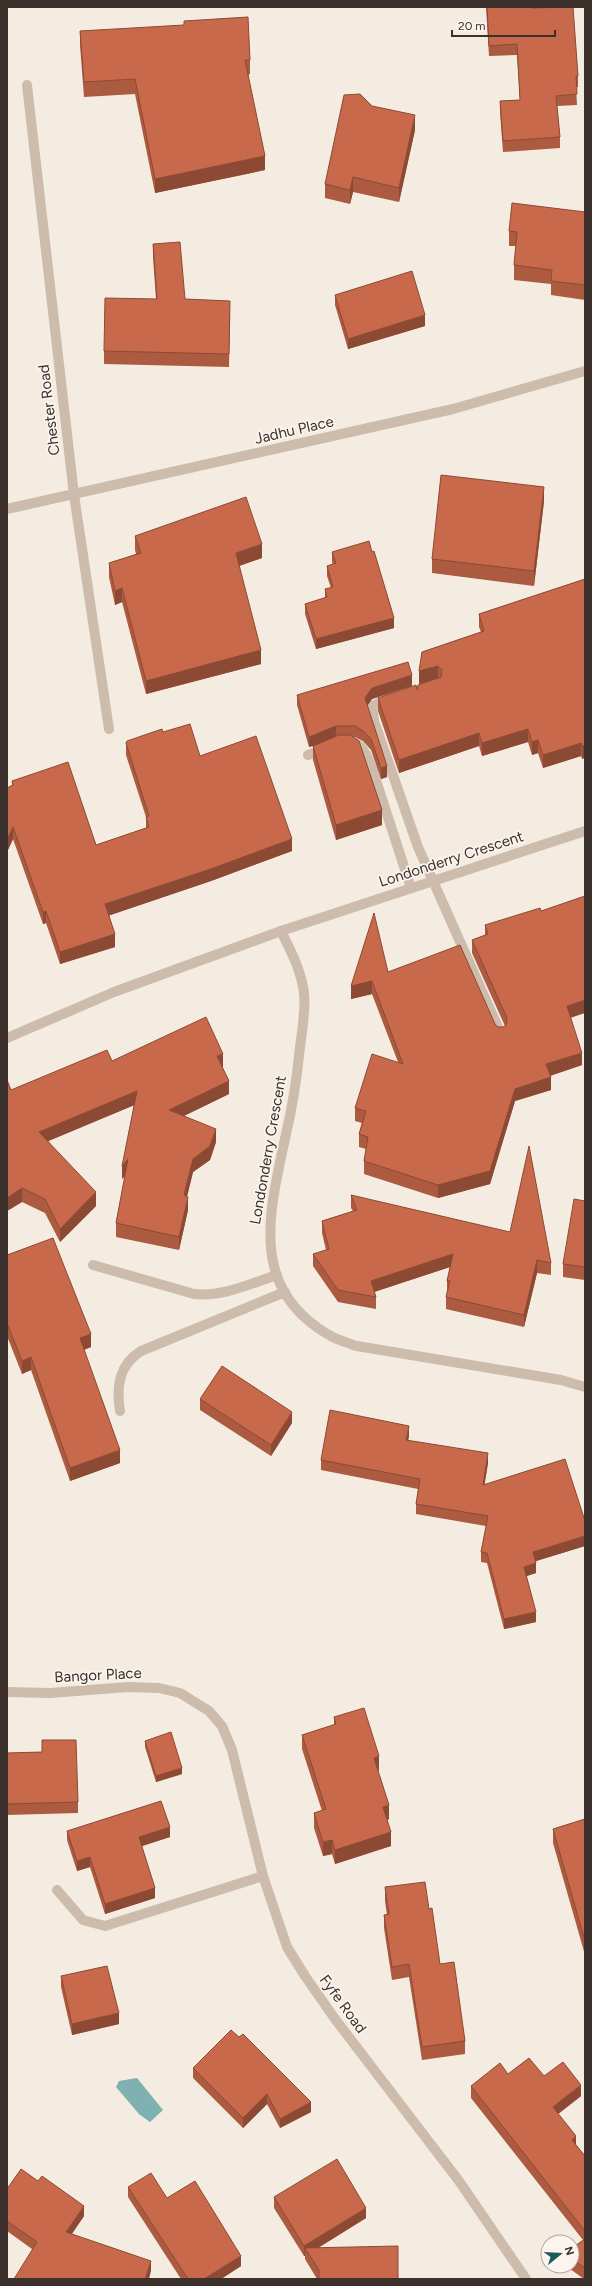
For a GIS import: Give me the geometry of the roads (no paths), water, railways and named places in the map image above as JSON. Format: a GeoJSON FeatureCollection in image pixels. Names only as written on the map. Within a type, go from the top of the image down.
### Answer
{"type":"FeatureCollection","features":[{"type":"Feature","properties":{"kind":"street","name":"Chester Road"},"geometry":{"type":"LineString","coordinates":[[27,85],[74,495],[109,730]]}},
{"type":"Feature","properties":{"kind":"street","name":"Jadhu Place"},"geometry":{"type":"LineString","coordinates":[[7,509],[454,409],[585,371]]}},
{"type":"Feature","properties":{"kind":"street"},"geometry":{"type":"LineString","coordinates":[[401,696],[374,705],[371,710],[418,847],[501,1034]]}},
{"type":"Feature","properties":{"kind":"street"},"geometry":{"type":"LineString","coordinates":[[308,754],[336,744],[353,742],[359,745],[365,752],[411,888]]}},
{"type":"Feature","properties":{"kind":"street","name":"Londonderry Crescent"},"geometry":{"type":"LineString","coordinates":[[7,1038],[114,992],[281,931],[585,831]]}},
{"type":"Feature","properties":{"kind":"street","name":"Londonderry Crescent"},"geometry":{"type":"LineString","coordinates":[[281,931],[297,961],[304,994],[302,1033],[294,1100],[274,1191],[269,1234],[271,1258],[285,1292],[305,1319],[329,1336],[357,1346],[561,1380],[585,1387]]}},
{"type":"Feature","properties":{"kind":"street"},"geometry":{"type":"LineString","coordinates":[[93,1265],[194,1294],[210,1296],[277,1275]]}},
{"type":"Feature","properties":{"kind":"street"},"geometry":{"type":"LineString","coordinates":[[120,1411],[118,1382],[122,1369],[133,1357],[285,1292]]}},
{"type":"Feature","properties":{"kind":"street","name":"Bangor Place"},"geometry":{"type":"LineString","coordinates":[[7,1692],[50,1693],[128,1687],[159,1688],[180,1693],[210,1711]]}},
{"type":"Feature","properties":{"kind":"street","name":"Fyfe Road"},"geometry":{"type":"LineString","coordinates":[[210,1711],[222,1726],[232,1750],[263,1876],[287,1946],[305,1976],[459,2181],[526,2279]]}},
{"type":"Feature","properties":{"kind":"street"},"geometry":{"type":"LineString","coordinates":[[57,1890],[83,1920],[105,1926],[263,1876]]}},
{"type":"Feature","properties":{"kind":"water"},"geometry":{"type":"Polygon","coordinates":[[[137,2078],[163,2110],[150,2122],[139,2114],[116,2087],[119,2081],[137,2078]]]}}]}
